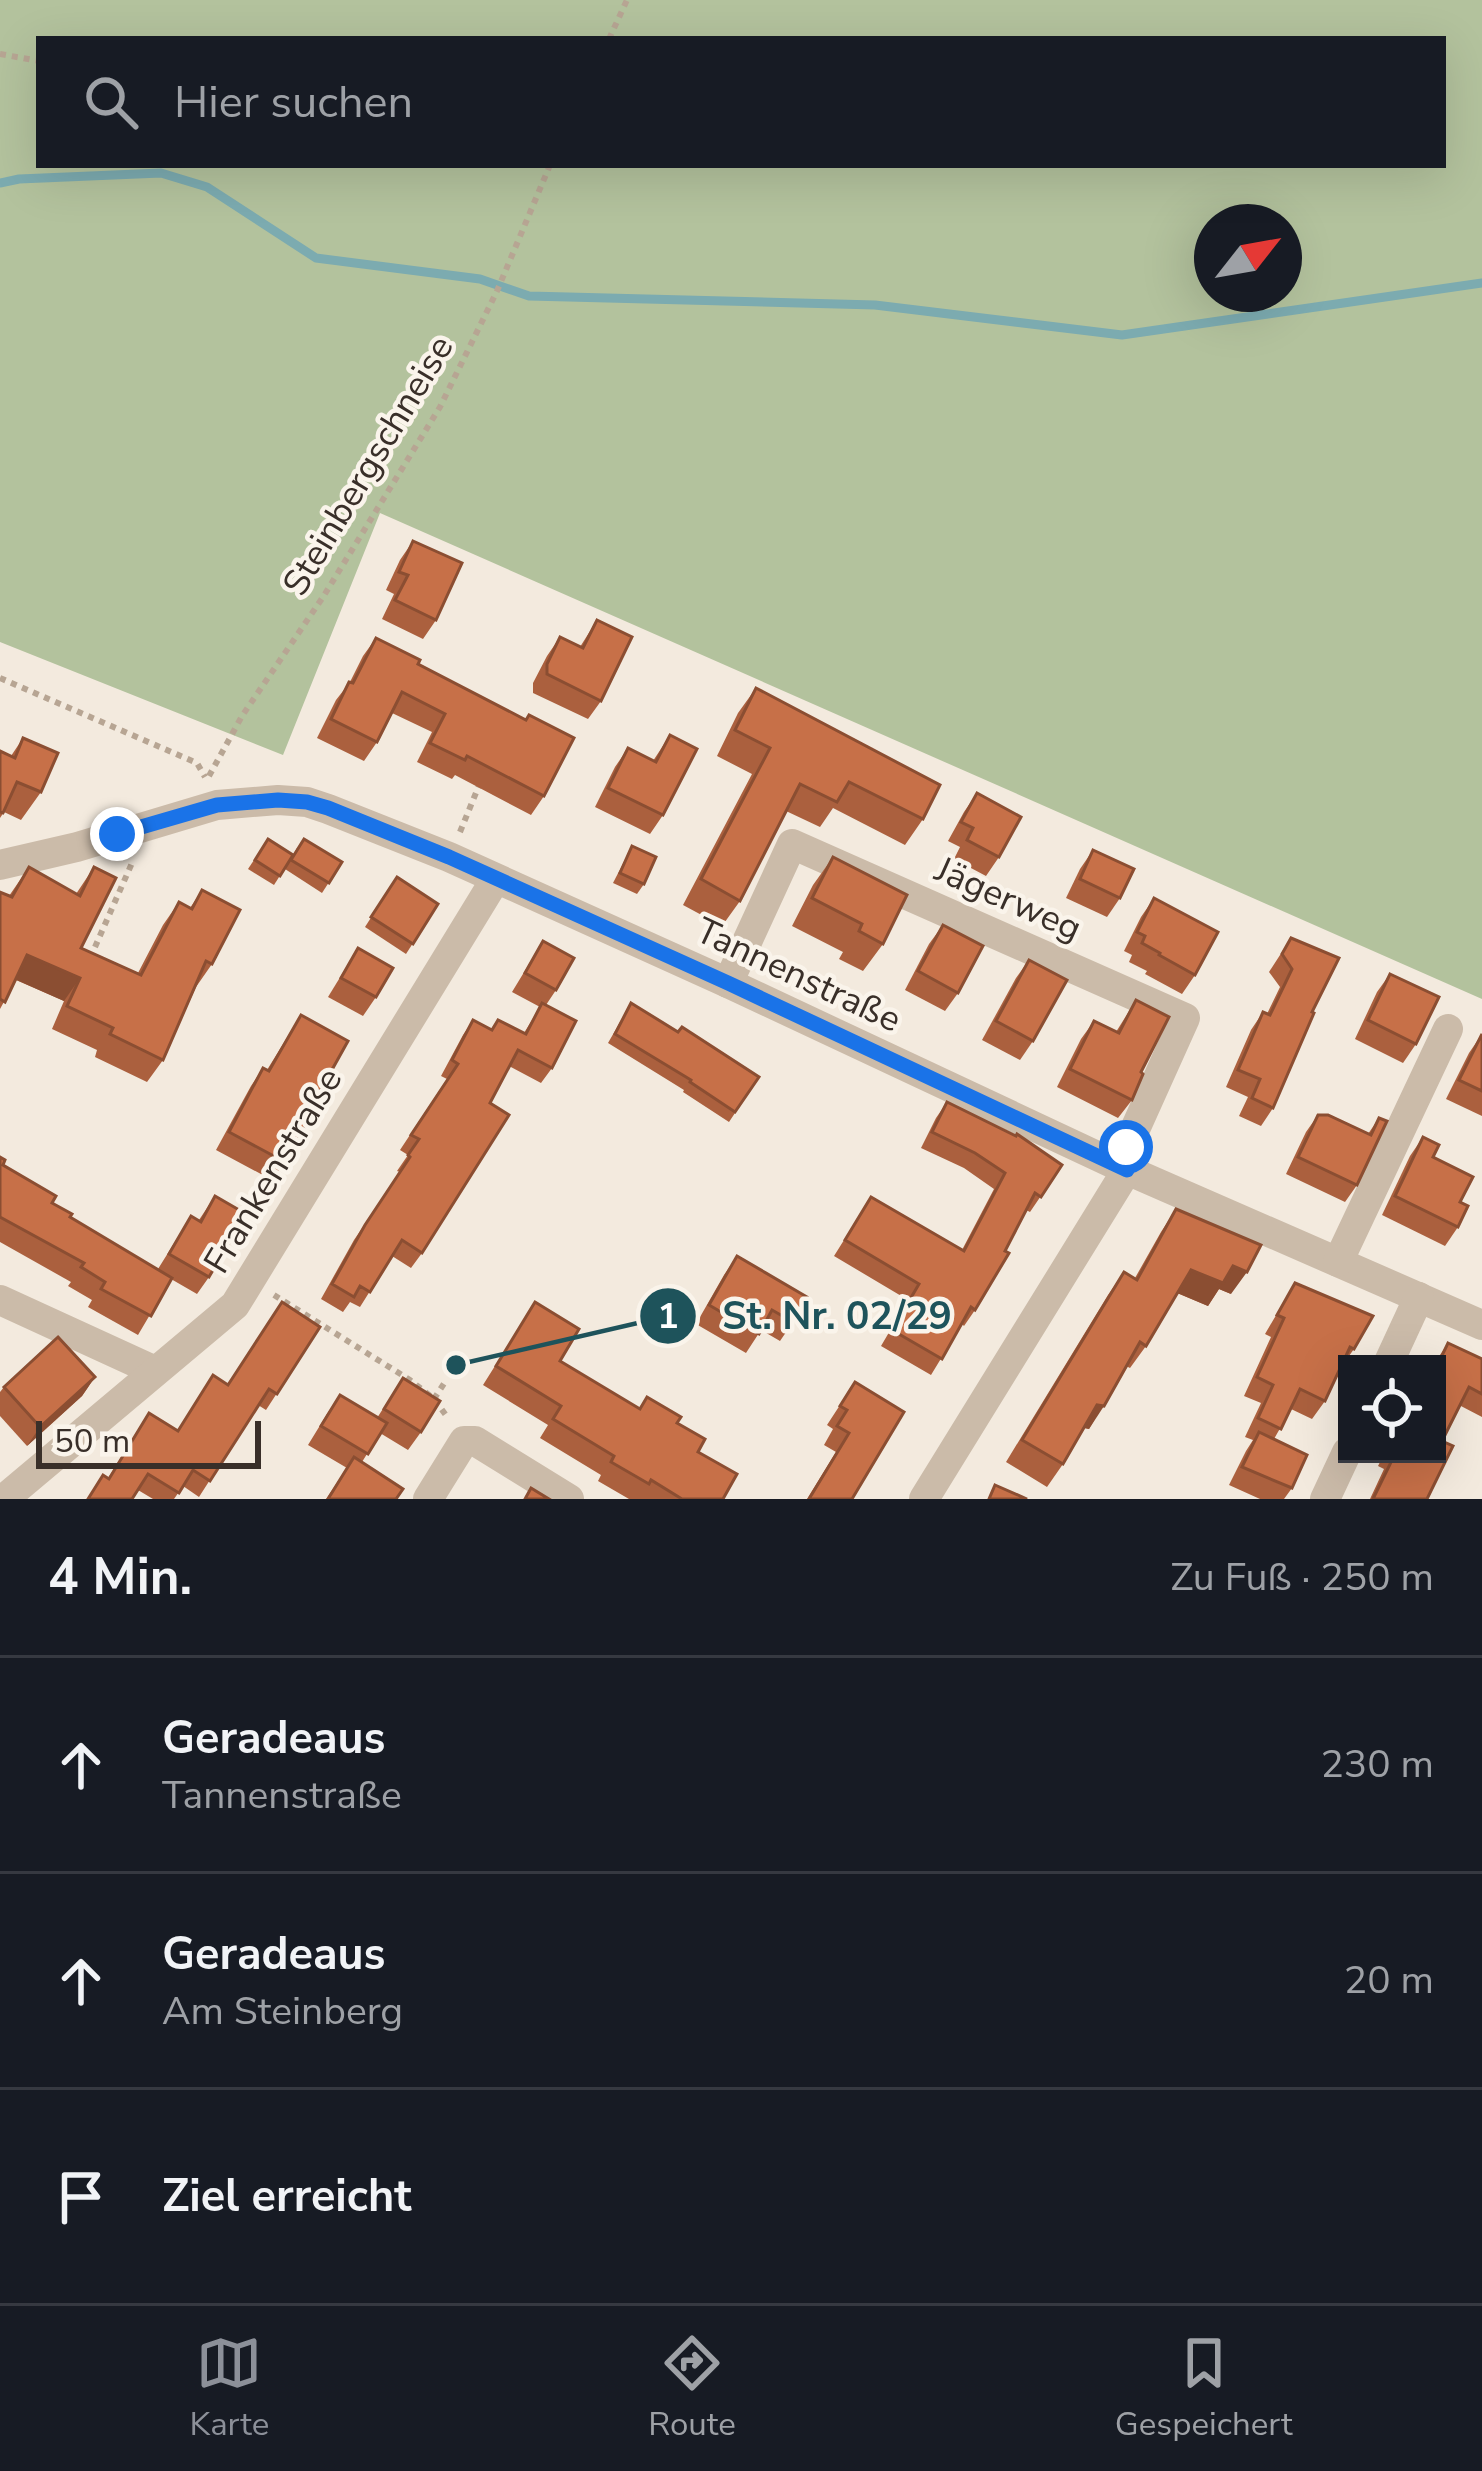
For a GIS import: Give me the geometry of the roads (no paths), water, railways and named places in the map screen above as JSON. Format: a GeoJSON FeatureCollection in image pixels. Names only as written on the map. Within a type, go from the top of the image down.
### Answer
{"type":"FeatureCollection","features":[{"type":"Feature","properties":{"kind":"street","name":"Tannenstraße"},"geometry":{"type":"LineString","coordinates":[[0,865],[149,824],[212,792],[307,802],[449,857],[1127,1170],[1482,1325]]}},
{"type":"Feature","properties":{"kind":"street","name":"Jägerweg"},"geometry":{"type":"LineString","coordinates":[[728,983],[792,844],[1185,1018],[1126,1147],[1127,1170]]}},
{"type":"Feature","properties":{"kind":"street","name":"Frankenstraße"},"geometry":{"type":"LineString","coordinates":[[4,1499],[235,1305],[495,880]]}},
{"type":"Feature","properties":{"kind":"street"},"geometry":{"type":"LineString","coordinates":[[1337,1262],[1448,1029]]}},
{"type":"Feature","properties":{"kind":"street"},"geometry":{"type":"LineString","coordinates":[[924,1499],[1127,1170]]}},
{"type":"Feature","properties":{"kind":"street"},"geometry":{"type":"LineString","coordinates":[[1392,1355],[1419,1298]]}},
{"type":"Feature","properties":{"kind":"street"},"geometry":{"type":"LineString","coordinates":[[0,1300],[155,1371]]}},
{"type":"Feature","properties":{"kind":"street"},"geometry":{"type":"LineString","coordinates":[[428,1499],[464,1441],[476,1441],[568,1499]]}},
{"type":"Feature","properties":{"kind":"street"},"geometry":{"type":"LineString","coordinates":[[1325,1499],[1342,1463]]}},
{"type":"Feature","properties":{"kind":"waterway"},"geometry":{"type":"LineString","coordinates":[[0,183],[161,173],[207,187],[316,258],[480,279],[529,296],[875,305],[1122,335],[1482,283]]}},
{"type":"Feature","properties":{"kind":"place","name":"St. Nr. 02/29"},"geometry":{"type":"Point","coordinates":[456,1365]}}]}
